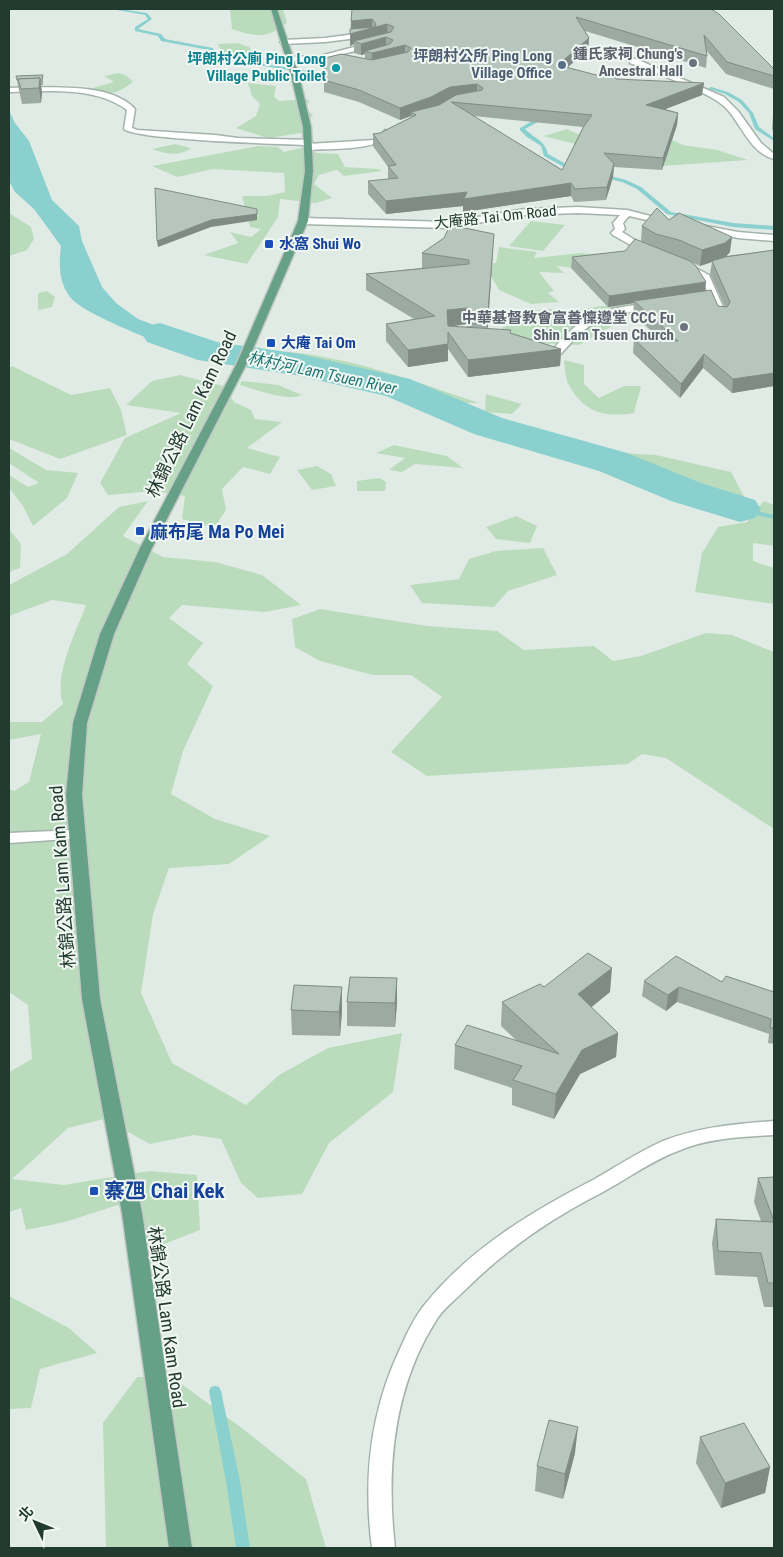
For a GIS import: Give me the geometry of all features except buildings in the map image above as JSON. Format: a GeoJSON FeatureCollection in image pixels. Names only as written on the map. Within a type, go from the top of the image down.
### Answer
{"type":"FeatureCollection","features":[{"type":"Feature","properties":{"kind":"main road","name":"林錦公路 Lam Kam Road"},"geometry":{"type":"LineString","coordinates":[[180,1548],[132,1213],[91,999],[74,795],[80,723],[107,634],[146,548],[241,365],[302,221],[309,171],[307,127],[295,75],[274,9]]}},
{"type":"Feature","properties":{"kind":"street"},"geometry":{"type":"LineString","coordinates":[[284,42],[372,34]]}},
{"type":"Feature","properties":{"kind":"street"},"geometry":{"type":"LineString","coordinates":[[290,61],[322,58],[383,41]]}},
{"type":"Feature","properties":{"kind":"street"},"geometry":{"type":"LineString","coordinates":[[322,58],[352,63]]}},
{"type":"Feature","properties":{"kind":"street"},"geometry":{"type":"LineString","coordinates":[[633,61],[721,99],[730,106],[757,146],[774,157]]}},
{"type":"Feature","properties":{"kind":"street"},"geometry":{"type":"LineString","coordinates":[[9,90],[39,88],[68,90],[121,102],[131,109],[128,129],[136,132],[308,145],[376,142],[396,126]]}},
{"type":"Feature","properties":{"kind":"street","name":"大庵路 Tai Om Road"},"geometry":{"type":"LineString","coordinates":[[302,221],[448,225],[534,211],[578,210],[627,213],[738,235],[774,238]]}},
{"type":"Feature","properties":{"kind":"street"},"geometry":{"type":"LineString","coordinates":[[627,213],[618,223],[620,229],[616,233],[644,250],[660,255]]}},
{"type":"Feature","properties":{"kind":"street"},"geometry":{"type":"LineString","coordinates":[[674,259],[704,271],[711,297],[722,316]]}},
{"type":"Feature","properties":{"kind":"street"},"geometry":{"type":"LineString","coordinates":[[555,354],[585,323],[596,317],[607,313],[659,305]]}},
{"type":"Feature","properties":{"kind":"street"},"geometry":{"type":"LineString","coordinates":[[9,838],[76,835]]}},
{"type":"Feature","properties":{"kind":"street"},"geometry":{"type":"LineString","coordinates":[[383,1548],[378,1492],[384,1430],[402,1368],[431,1312],[474,1267],[523,1227],[670,1146],[729,1130],[774,1128]]}},
{"type":"Feature","properties":{"kind":"green space"},"geometry":{"type":"Polygon","coordinates":[[[230,9],[283,9],[287,23],[267,34],[247,34],[232,29],[230,9]]]}},
{"type":"Feature","properties":{"kind":"green space"},"geometry":{"type":"Polygon","coordinates":[[[238,43],[249,47],[253,53],[238,57],[222,54],[218,44],[238,43]]]}},
{"type":"Feature","properties":{"kind":"green space"},"geometry":{"type":"Polygon","coordinates":[[[119,73],[127,76],[133,82],[123,89],[109,93],[93,88],[114,82],[104,76],[119,73]]]}},
{"type":"Feature","properties":{"kind":"green space"},"geometry":{"type":"Polygon","coordinates":[[[248,83],[276,86],[274,97],[279,101],[307,99],[310,102],[299,108],[313,114],[302,133],[268,138],[236,128],[256,116],[260,104],[252,96],[248,83]]]}},
{"type":"Feature","properties":{"kind":"green space"},"geometry":{"type":"Polygon","coordinates":[[[567,129],[578,134],[641,147],[672,140],[683,145],[717,150],[748,160],[661,166],[544,136],[567,129]]]}},
{"type":"Feature","properties":{"kind":"green space"},"geometry":{"type":"Polygon","coordinates":[[[175,144],[191,148],[177,154],[152,149],[175,144]]]}},
{"type":"Feature","properties":{"kind":"green space"},"geometry":{"type":"Polygon","coordinates":[[[258,146],[278,147],[284,152],[301,148],[317,153],[338,154],[345,167],[378,169],[382,171],[344,176],[337,170],[319,175],[314,184],[332,198],[316,203],[280,199],[278,217],[247,264],[204,255],[238,243],[230,232],[251,237],[261,229],[250,227],[242,196],[267,196],[285,192],[284,173],[213,169],[177,177],[152,166],[258,146]]]}},
{"type":"Feature","properties":{"kind":"green space"},"geometry":{"type":"Polygon","coordinates":[[[9,213],[31,227],[34,239],[27,250],[9,256],[9,213]]]}},
{"type":"Feature","properties":{"kind":"green space"},"geometry":{"type":"Polygon","coordinates":[[[531,221],[565,225],[543,251],[509,246],[531,221]]]}},
{"type":"Feature","properties":{"kind":"green space"},"geometry":{"type":"Polygon","coordinates":[[[499,247],[537,252],[534,258],[581,253],[622,258],[585,269],[557,266],[564,273],[539,272],[554,291],[548,293],[559,302],[531,304],[499,290],[484,264],[496,263],[499,247]]]}},
{"type":"Feature","properties":{"kind":"green space"},"geometry":{"type":"Polygon","coordinates":[[[47,291],[55,297],[52,307],[38,310],[38,293],[47,291]]]}},
{"type":"Feature","properties":{"kind":"green space"},"geometry":{"type":"Polygon","coordinates":[[[632,302],[680,310],[623,317],[614,325],[579,345],[535,343],[501,328],[513,324],[510,313],[550,309],[565,311],[632,302]]]}},
{"type":"Feature","properties":{"kind":"green space"},"geometry":{"type":"Polygon","coordinates":[[[279,351],[330,358],[355,364],[405,378],[479,403],[457,403],[426,389],[274,356],[279,351]]]}},
{"type":"Feature","properties":{"kind":"green space"},"geometry":{"type":"Polygon","coordinates":[[[564,360],[584,365],[584,384],[599,398],[624,386],[641,386],[634,413],[604,413],[587,407],[580,401],[568,383],[564,360]]]}},
{"type":"Feature","properties":{"kind":"green space"},"geometry":{"type":"Polygon","coordinates":[[[12,366],[71,395],[110,388],[121,410],[127,435],[60,459],[9,439],[9,368],[12,366]]]}},
{"type":"Feature","properties":{"kind":"green space"},"geometry":{"type":"Polygon","coordinates":[[[180,375],[223,386],[234,402],[251,410],[255,419],[282,422],[247,448],[280,457],[270,474],[243,467],[222,489],[226,510],[214,528],[182,519],[185,496],[155,491],[108,495],[100,483],[125,438],[181,413],[126,405],[152,381],[180,375]]]}},
{"type":"Feature","properties":{"kind":"green space"},"geometry":{"type":"Polygon","coordinates":[[[242,381],[278,385],[302,395],[288,397],[271,394],[240,385],[242,381]]]}},
{"type":"Feature","properties":{"kind":"green space"},"geometry":{"type":"Polygon","coordinates":[[[486,394],[522,404],[512,414],[485,412],[486,394]]]}},
{"type":"Feature","properties":{"kind":"green space"},"geometry":{"type":"Polygon","coordinates":[[[394,445],[447,456],[463,468],[415,464],[402,472],[389,470],[405,458],[376,453],[394,445]]]}},
{"type":"Feature","properties":{"kind":"green space"},"geometry":{"type":"Polygon","coordinates":[[[11,449],[46,470],[78,473],[67,498],[33,526],[23,506],[9,488],[9,475],[28,487],[39,483],[9,463],[9,450],[11,449]]]}},
{"type":"Feature","properties":{"kind":"green space"},"geometry":{"type":"Polygon","coordinates":[[[623,453],[656,455],[731,472],[747,502],[650,474],[618,459],[623,453]]]}},
{"type":"Feature","properties":{"kind":"green space"},"geometry":{"type":"Polygon","coordinates":[[[317,466],[331,474],[336,486],[312,490],[297,470],[317,466]]]}},
{"type":"Feature","properties":{"kind":"green space"},"geometry":{"type":"Polygon","coordinates":[[[379,478],[386,482],[385,491],[357,491],[357,481],[379,478]]]}},
{"type":"Feature","properties":{"kind":"green space"},"geometry":{"type":"Polygon","coordinates":[[[148,501],[123,536],[163,557],[215,562],[262,575],[301,605],[265,612],[182,605],[169,618],[203,643],[187,664],[213,686],[183,751],[171,794],[215,819],[270,836],[229,864],[169,868],[153,914],[141,993],[172,1063],[246,1105],[279,1075],[328,1048],[402,1033],[393,1092],[329,1143],[302,1194],[258,1198],[241,1183],[221,1139],[194,1135],[150,1144],[104,1119],[68,1128],[12,1179],[64,1185],[149,1171],[197,1175],[200,1230],[154,1248],[118,1205],[65,1222],[26,1230],[21,1208],[9,1212],[9,1072],[32,1059],[28,1005],[9,992],[9,845],[13,842],[9,841],[9,789],[14,791],[29,782],[41,734],[9,740],[9,722],[42,722],[63,704],[61,681],[63,667],[86,605],[52,600],[9,616],[9,585],[67,554],[119,507],[148,501]]]}},
{"type":"Feature","properties":{"kind":"green space"},"geometry":{"type":"Polygon","coordinates":[[[764,501],[774,505],[774,546],[753,543],[753,561],[774,568],[774,604],[695,592],[702,553],[718,527],[747,522],[764,501]]]}},
{"type":"Feature","properties":{"kind":"green space"},"geometry":{"type":"Polygon","coordinates":[[[516,516],[537,526],[530,543],[496,539],[486,527],[516,516]]]}},
{"type":"Feature","properties":{"kind":"green space"},"geometry":{"type":"Polygon","coordinates":[[[9,529],[21,544],[20,568],[9,572],[9,529]]]}},
{"type":"Feature","properties":{"kind":"green space"},"geometry":{"type":"Polygon","coordinates":[[[543,548],[557,575],[508,591],[494,607],[422,603],[410,585],[459,579],[469,559],[496,551],[543,548]]]}},
{"type":"Feature","properties":{"kind":"green space"},"geometry":{"type":"Polygon","coordinates":[[[320,609],[427,626],[497,631],[524,650],[594,646],[613,661],[641,656],[706,633],[732,635],[774,652],[774,829],[666,758],[642,754],[628,764],[427,776],[391,752],[442,697],[411,675],[373,675],[320,661],[295,647],[292,619],[320,609]]]}},
{"type":"Feature","properties":{"kind":"green space"},"geometry":{"type":"Polygon","coordinates":[[[9,1296],[69,1328],[97,1353],[40,1369],[31,1408],[9,1409],[9,1296]]]}},
{"type":"Feature","properties":{"kind":"green space"},"geometry":{"type":"Polygon","coordinates":[[[137,1377],[172,1377],[243,1429],[306,1479],[326,1548],[106,1548],[103,1423],[137,1377]]]}},
{"type":"Feature","properties":{"kind":"water"},"geometry":{"type":"Polygon","coordinates":[[[9,110],[15,123],[29,141],[52,200],[79,226],[82,241],[102,287],[116,303],[138,319],[220,350],[228,354],[226,356],[215,359],[206,358],[176,349],[94,314],[70,297],[61,278],[61,246],[34,209],[15,192],[9,181],[9,110]]]}},
{"type":"Feature","properties":{"kind":"waterway"},"geometry":{"type":"LineString","coordinates":[[113,9],[146,14],[150,19],[136,28],[136,30],[160,35],[163,40],[211,49],[214,57],[315,73],[335,73]]}},
{"type":"Feature","properties":{"kind":"waterway"},"geometry":{"type":"LineString","coordinates":[[711,88],[726,93],[740,101],[751,113],[757,128],[774,140]]}},
{"type":"Feature","properties":{"kind":"waterway"},"geometry":{"type":"LineString","coordinates":[[541,115],[536,121],[522,129],[543,145],[546,155],[564,165],[576,168]]}},
{"type":"Feature","properties":{"kind":"waterway"},"geometry":{"type":"LineString","coordinates":[[603,176],[624,181],[639,188],[669,213],[733,225],[774,228]]}},
{"type":"Feature","properties":{"kind":"waterway","name":"林村河 Lam Tsuen River"},"geometry":{"type":"LineString","coordinates":[[160,334],[211,352],[300,365],[397,387],[488,426],[613,462],[686,492],[740,509]]}},
{"type":"Feature","properties":{"kind":"waterway"},"geometry":{"type":"LineString","coordinates":[[740,509],[774,517]]}},
{"type":"Feature","properties":{"kind":"waterway"},"geometry":{"type":"LineString","coordinates":[[215,1391],[233,1481],[243,1548]]}},
{"type":"Feature","properties":{"kind":"place","name":"鍾氏家祠 Chung's Ancestral Hall"},"geometry":{"type":"Point","coordinates":[693,63]}},
{"type":"Feature","properties":{"kind":"place","name":"坪朗村公所 Ping Long Village Office"},"geometry":{"type":"Point","coordinates":[562,65]}},
{"type":"Feature","properties":{"kind":"place","name":"坪朗村公廁 Ping Long Village Public Toilet"},"geometry":{"type":"Point","coordinates":[336,68]}},
{"type":"Feature","properties":{"kind":"place","name":"水窩 Shui Wo"},"geometry":{"type":"Point","coordinates":[269,244]}},
{"type":"Feature","properties":{"kind":"place","name":"中華基督教會富善懍遵堂 CCC Fu Shin Lam Tsuen Church"},"geometry":{"type":"Point","coordinates":[684,327]}},
{"type":"Feature","properties":{"kind":"place","name":"大庵 Tai Om"},"geometry":{"type":"Point","coordinates":[271,343]}},
{"type":"Feature","properties":{"kind":"place","name":"麻布尾 Ma Po Mei"},"geometry":{"type":"Point","coordinates":[140,531]}},
{"type":"Feature","properties":{"kind":"place","name":"寨乪 Chai Kek"},"geometry":{"type":"Point","coordinates":[94,1191]}}]}
